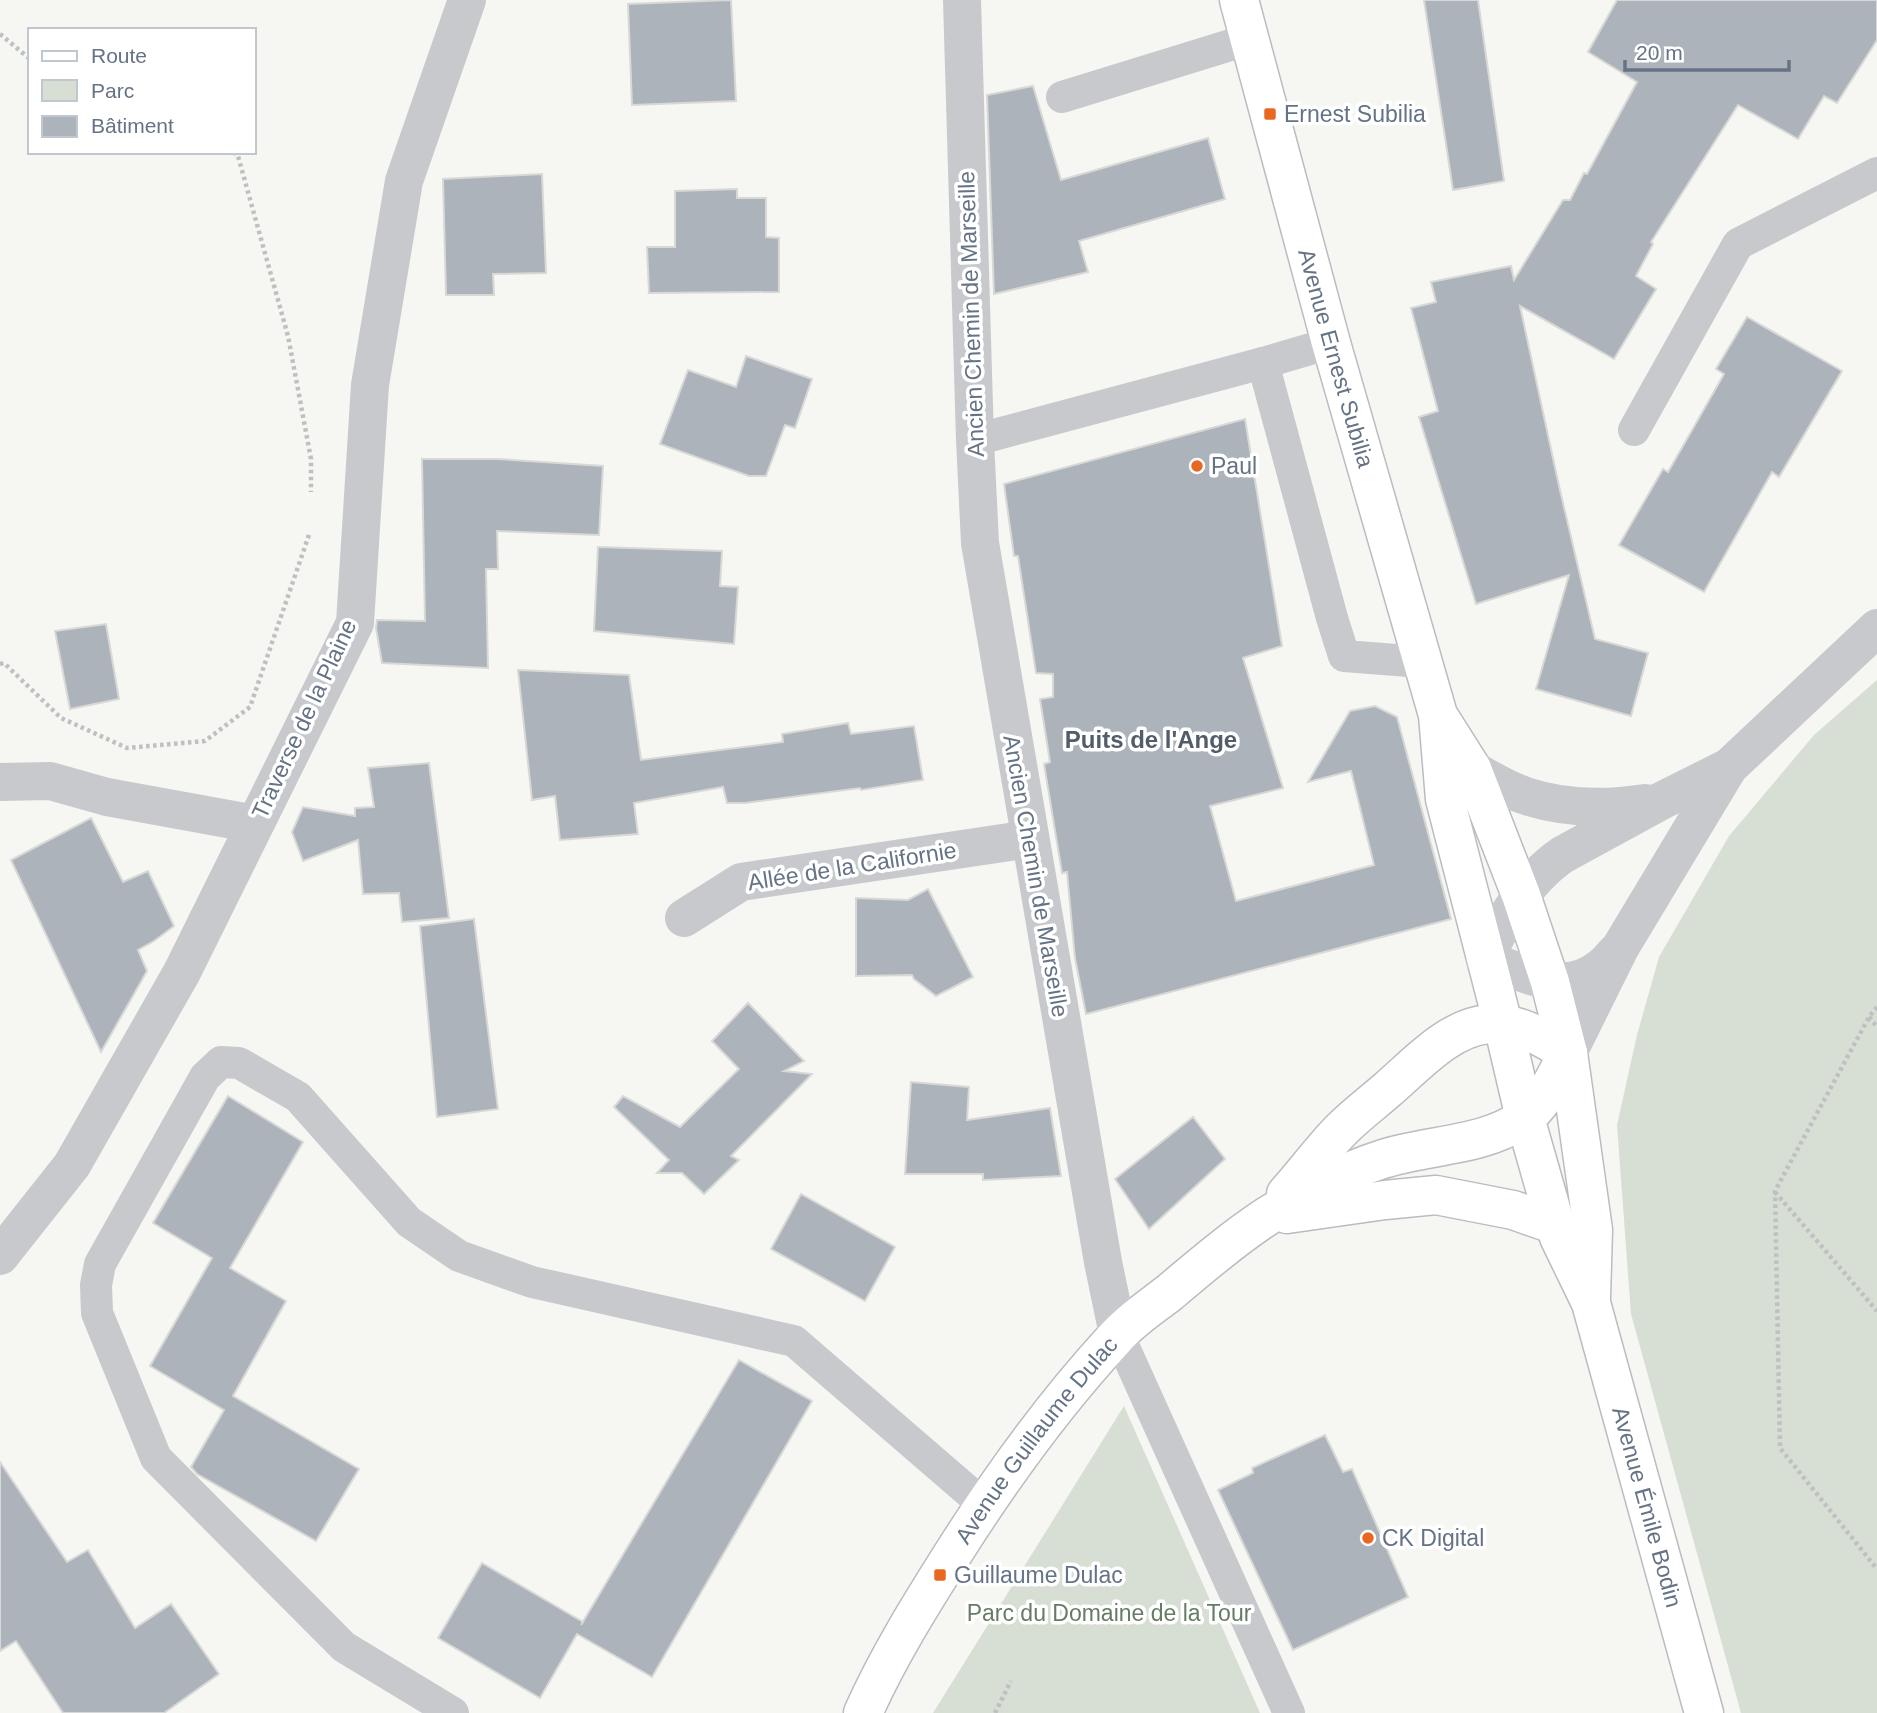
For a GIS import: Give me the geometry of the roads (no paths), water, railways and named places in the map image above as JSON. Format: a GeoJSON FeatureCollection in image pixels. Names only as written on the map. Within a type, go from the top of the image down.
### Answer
{"type":"FeatureCollection","features":[{"type":"Feature","properties":{"kind":"main road","name":"Avenue Ernest Subilia"},"geometry":{"type":"LineString","coordinates":[[1239,0],[1331,342],[1438,715],[1445,799],[1485,959]]}},
{"type":"Feature","properties":{"kind":"main road","name":"Avenue Ernest Subilia"},"geometry":{"type":"LineString","coordinates":[[1438,715],[1472,769],[1521,895]]}},
{"type":"Feature","properties":{"kind":"main road","name":"Avenue Émile Bodin"},"geometry":{"type":"LineString","coordinates":[[1521,895],[1550,982],[1568,1053],[1592,1230],[1591,1303]]}},
{"type":"Feature","properties":{"kind":"main road","name":"Avenue Émile Bodin"},"geometry":{"type":"LineString","coordinates":[[1485,959],[1525,1118],[1559,1237],[1591,1303],[1704,1713]]}},
{"type":"Feature","properties":{"kind":"main road","name":"Avenue Guillaume Dulac"},"geometry":{"type":"LineString","coordinates":[[1438,1046],[1461,1014],[1485,959]]}},
{"type":"Feature","properties":{"kind":"main road","name":"Avenue Guillaume Dulac"},"geometry":{"type":"LineString","coordinates":[[863,1713],[884,1670],[940,1575],[1009,1467],[1118,1334],[1225,1247],[1322,1184],[1384,1159],[1493,1135],[1525,1118],[1548,1089],[1568,1053],[1546,1039],[1503,1024],[1485,1024],[1465,1030],[1438,1046],[1343,1129],[1268,1217]]}},
{"type":"Feature","properties":{"kind":"main road","name":"Avenue Guillaume Dulac"},"geometry":{"type":"LineString","coordinates":[[1268,1217],[1436,1195],[1513,1210],[1556,1225]]}},
{"type":"Feature","properties":{"kind":"street","name":"Traverse de la Plaine"},"geometry":{"type":"LineString","coordinates":[[0,1256],[72,1165],[182,972],[355,623],[370,385],[404,181],[467,0]]}},
{"type":"Feature","properties":{"kind":"street","name":"Ancien Chemin de Marseille"},"geometry":{"type":"LineString","coordinates":[[962,0],[980,543],[1102,1262],[1118,1334]]}},
{"type":"Feature","properties":{"kind":"street"},"geometry":{"type":"LineString","coordinates":[[1568,1053],[1620,948],[1729,767],[1877,628]]}},
{"type":"Feature","properties":{"kind":"street"},"geometry":{"type":"LineString","coordinates":[[1620,948],[1601,968],[1589,976],[1571,982],[1550,982],[1485,959],[1502,924],[1521,895],[1547,866],[1562,855],[1661,801],[1729,767]]}},
{"type":"Feature","properties":{"kind":"street"},"geometry":{"type":"LineString","coordinates":[[1472,769],[1526,796],[1568,806],[1614,808],[1661,801]]}},
{"type":"Feature","properties":{"kind":"street"},"geometry":{"type":"LineString","coordinates":[[0,782],[50,781],[107,797],[255,824]]}},
{"type":"Feature","properties":{"kind":"street","name":"Allée de la Californie"},"geometry":{"type":"LineString","coordinates":[[684,918],[741,882],[1030,839]]}},
{"type":"Feature","properties":{"kind":"lane"},"geometry":{"type":"LineString","coordinates":[[1062,97],[1250,39]]}},
{"type":"Feature","properties":{"kind":"lane"},"geometry":{"type":"LineString","coordinates":[[1634,430],[1738,244],[1877,173]]}},
{"type":"Feature","properties":{"kind":"lane"},"geometry":{"type":"LineString","coordinates":[[975,440],[1263,363],[1331,342]]}},
{"type":"Feature","properties":{"kind":"lane"},"geometry":{"type":"LineString","coordinates":[[1263,363],[1344,656],[1422,662]]}},
{"type":"Feature","properties":{"kind":"lane"},"geometry":{"type":"LineString","coordinates":[[453,1713],[344,1647],[156,1458],[97,1313],[96,1285],[100,1264],[205,1077],[222,1062],[239,1063],[298,1097],[409,1222],[459,1255],[532,1282],[794,1342],[984,1505]]}},
{"type":"Feature","properties":{"kind":"lane","name":"Ancien Chemin de Marseille"},"geometry":{"type":"LineString","coordinates":[[1118,1334],[1289,1713]]}},
{"type":"Feature","properties":{"kind":"place","name":"Ernest Subilia"},"geometry":{"type":"Point","coordinates":[1270,114]}},
{"type":"Feature","properties":{"kind":"place","name":"Paul"},"geometry":{"type":"Point","coordinates":[1197,466]}},
{"type":"Feature","properties":{"kind":"place","name":"CK Digital"},"geometry":{"type":"Point","coordinates":[1368,1538]}},
{"type":"Feature","properties":{"kind":"place","name":"Guillaume Dulac"},"geometry":{"type":"Point","coordinates":[940,1575]}},
{"type":"Feature","properties":{"kind":"district","name":"Puits de l'Ange"},"geometry":{"type":"Point","coordinates":[1151,740]}},
{"type":"Feature","properties":{"kind":"park label","name":"Parc du Domaine de la Tour"},"geometry":{"type":"Point","coordinates":[1109,1613]}}]}
